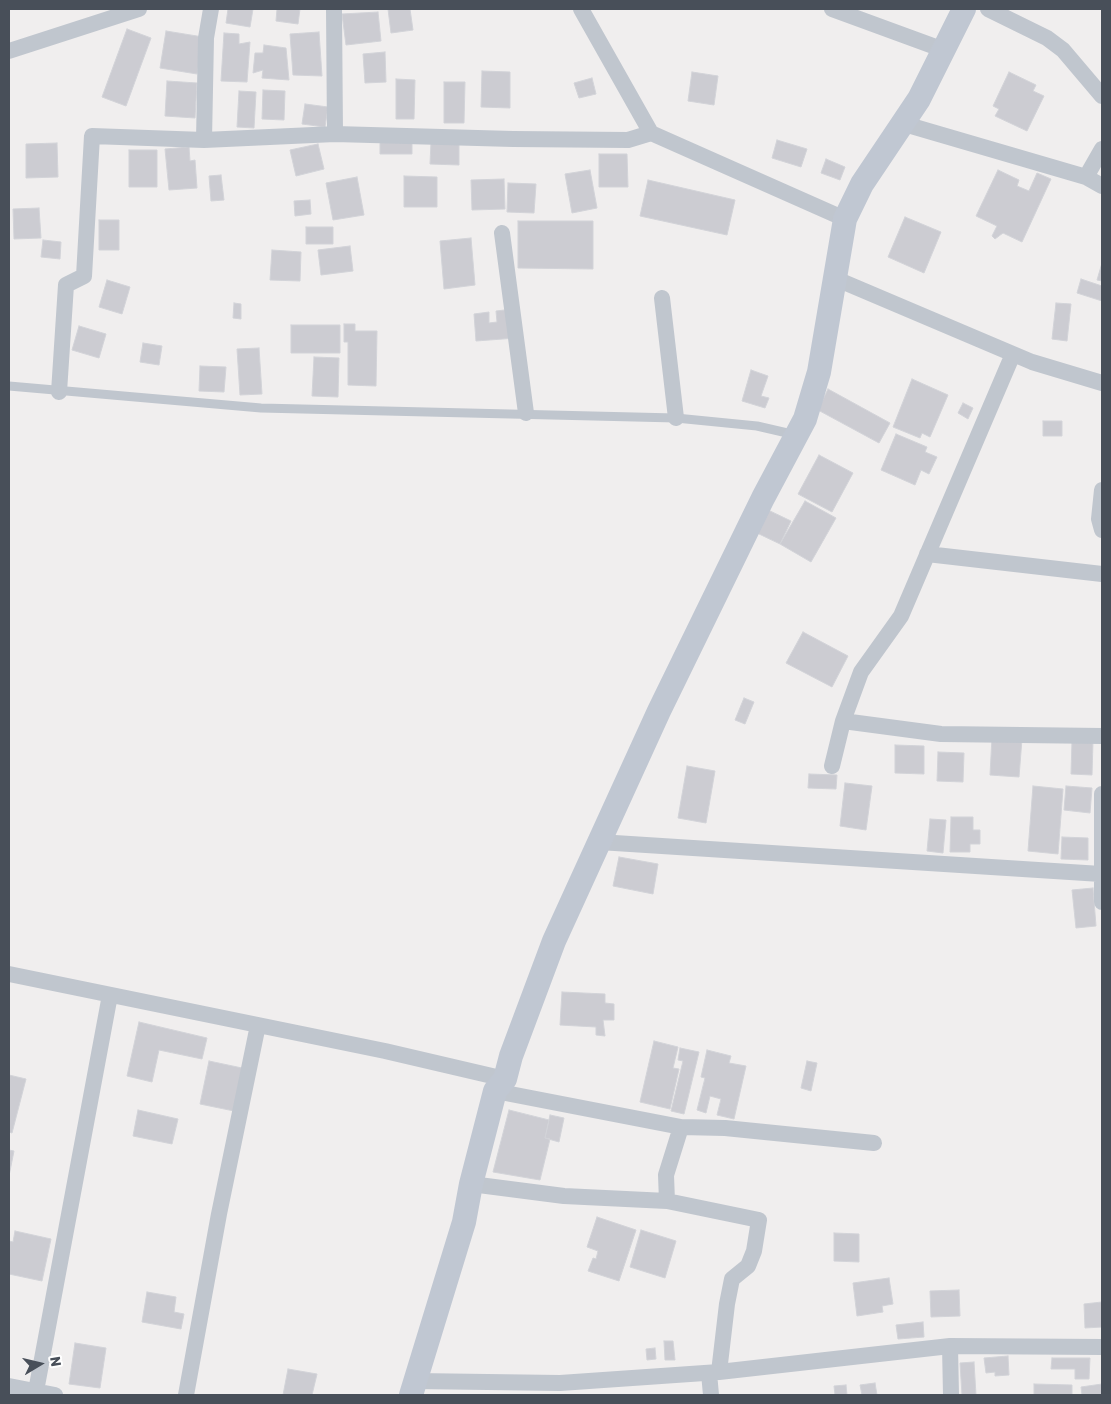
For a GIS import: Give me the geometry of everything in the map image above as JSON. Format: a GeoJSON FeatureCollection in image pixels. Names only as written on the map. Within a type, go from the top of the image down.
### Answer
{"type":"FeatureCollection","features":[{"type":"Feature","properties":{"kind":"street"},"geometry":{"type":"LineString","coordinates":[[9,51],[139,9]]}},
{"type":"Feature","properties":{"kind":"street"},"geometry":{"type":"LineString","coordinates":[[204,140],[206,38],[211,9]]}},
{"type":"Feature","properties":{"kind":"street"},"geometry":{"type":"LineString","coordinates":[[334,9],[335,134]]}},
{"type":"Feature","properties":{"kind":"street"},"geometry":{"type":"LineString","coordinates":[[580,9],[651,133],[845,219]]}},
{"type":"Feature","properties":{"kind":"street"},"geometry":{"type":"LineString","coordinates":[[832,9],[944,50]]}},
{"type":"Feature","properties":{"kind":"street"},"geometry":{"type":"LineString","coordinates":[[964,9],[920,99],[901,124],[862,184],[845,219],[819,372],[805,419],[763,498],[659,710],[554,941],[500,1085],[471,1184],[464,1222],[413,1388],[560,1383],[714,1372],[950,1346],[1102,1347]]}},
{"type":"Feature","properties":{"kind":"street"},"geometry":{"type":"LineString","coordinates":[[988,9],[1047,38],[1063,50],[1102,96]]}},
{"type":"Feature","properties":{"kind":"street"},"geometry":{"type":"LineString","coordinates":[[901,124],[1086,177],[1102,186]]}},
{"type":"Feature","properties":{"kind":"street"},"geometry":{"type":"LineString","coordinates":[[59,392],[66,285],[84,276],[92,136],[204,140],[335,134],[628,140],[651,133]]}},
{"type":"Feature","properties":{"kind":"street"},"geometry":{"type":"LineString","coordinates":[[1086,177],[1102,149]]}},
{"type":"Feature","properties":{"kind":"street"},"geometry":{"type":"LineString","coordinates":[[502,233],[526,413]]}},
{"type":"Feature","properties":{"kind":"street"},"geometry":{"type":"LineString","coordinates":[[834,278],[1013,354],[1102,383]]}},
{"type":"Feature","properties":{"kind":"street"},"geometry":{"type":"LineString","coordinates":[[662,298],[676,418]]}},
{"type":"Feature","properties":{"kind":"street"},"geometry":{"type":"LineString","coordinates":[[832,766],[843,721],[861,672],[901,616],[1013,354]]}},
{"type":"Feature","properties":{"kind":"street"},"geometry":{"type":"LineString","coordinates":[[1102,490],[1099,519],[1102,530]]}},
{"type":"Feature","properties":{"kind":"street"},"geometry":{"type":"LineString","coordinates":[[927,554],[1102,574]]}},
{"type":"Feature","properties":{"kind":"street"},"geometry":{"type":"LineString","coordinates":[[843,721],[941,734],[1102,736]]}},
{"type":"Feature","properties":{"kind":"street"},"geometry":{"type":"LineString","coordinates":[[1102,794],[1102,902]]}},
{"type":"Feature","properties":{"kind":"street"},"geometry":{"type":"LineString","coordinates":[[599,842],[1101,874]]}},
{"type":"Feature","properties":{"kind":"street"},"geometry":{"type":"LineString","coordinates":[[9,974],[385,1051],[500,1085],[681,1127],[725,1128],[874,1142]]}},
{"type":"Feature","properties":{"kind":"street"},"geometry":{"type":"LineString","coordinates":[[36,1391],[110,995]]}},
{"type":"Feature","properties":{"kind":"street"},"geometry":{"type":"LineString","coordinates":[[186,1395],[219,1214],[258,1025]]}},
{"type":"Feature","properties":{"kind":"street"},"geometry":{"type":"LineString","coordinates":[[667,1202],[666,1175],[681,1127]]}},
{"type":"Feature","properties":{"kind":"street"},"geometry":{"type":"LineString","coordinates":[[471,1184],[564,1196],[667,1202],[758,1220],[754,1252],[748,1266],[732,1279],[711,1395]]}},
{"type":"Feature","properties":{"kind":"street"},"geometry":{"type":"LineString","coordinates":[[950,1346],[951,1395]]}},
{"type":"Feature","properties":{"kind":"street"},"geometry":{"type":"LineString","coordinates":[[9,1386],[55,1395]]}},
{"type":"Feature","properties":{"kind":"lane"},"geometry":{"type":"LineString","coordinates":[[9,386],[59,392],[261,408],[676,418],[757,426],[796,436]]}},
{"type":"Feature","properties":{"kind":"building"},"geometry":{"type":"Polygon","coordinates":[[[228,9],[253,9],[250,27],[226,23],[228,9]]]}},
{"type":"Feature","properties":{"kind":"building"},"geometry":{"type":"Polygon","coordinates":[[[277,9],[300,9],[298,24],[276,21],[277,9]]]}},
{"type":"Feature","properties":{"kind":"building"},"geometry":{"type":"Polygon","coordinates":[[[388,9],[410,9],[413,30],[391,33],[388,9]]]}},
{"type":"Feature","properties":{"kind":"building"},"geometry":{"type":"Polygon","coordinates":[[[378,12],[381,41],[346,45],[342,14],[378,12]]]}},
{"type":"Feature","properties":{"kind":"building"},"geometry":{"type":"Polygon","coordinates":[[[127,29],[151,38],[126,106],[102,97],[127,29]]]}},
{"type":"Feature","properties":{"kind":"building"},"geometry":{"type":"Polygon","coordinates":[[[166,31],[203,37],[197,74],[160,68],[166,31]]]}},
{"type":"Feature","properties":{"kind":"building"},"geometry":{"type":"Polygon","coordinates":[[[319,32],[322,76],[293,75],[290,34],[319,32]]]}},
{"type":"Feature","properties":{"kind":"building"},"geometry":{"type":"Polygon","coordinates":[[[224,33],[239,34],[239,44],[250,42],[247,82],[221,81],[224,33]]]}},
{"type":"Feature","properties":{"kind":"building"},"geometry":{"type":"Polygon","coordinates":[[[264,45],[286,48],[289,80],[262,78],[263,70],[253,73],[255,53],[263,53],[264,45]]]}},
{"type":"Feature","properties":{"kind":"building"},"geometry":{"type":"Polygon","coordinates":[[[385,52],[386,82],[365,83],[363,54],[385,52]]]}},
{"type":"Feature","properties":{"kind":"building"},"geometry":{"type":"Polygon","coordinates":[[[482,71],[510,72],[510,108],[481,107],[482,71]]]}},
{"type":"Feature","properties":{"kind":"building"},"geometry":{"type":"Polygon","coordinates":[[[692,72],[718,76],[714,105],[688,101],[692,72]]]}},
{"type":"Feature","properties":{"kind":"building"},"geometry":{"type":"Polygon","coordinates":[[[1009,72],[1036,85],[1033,91],[1044,96],[1027,131],[995,116],[999,109],[993,106],[1009,72]]]}},
{"type":"Feature","properties":{"kind":"building"},"geometry":{"type":"Polygon","coordinates":[[[592,78],[596,94],[579,98],[574,83],[592,78]]]}},
{"type":"Feature","properties":{"kind":"building"},"geometry":{"type":"Polygon","coordinates":[[[396,79],[415,80],[414,119],[396,119],[396,79]]]}},
{"type":"Feature","properties":{"kind":"building"},"geometry":{"type":"Polygon","coordinates":[[[167,81],[197,83],[195,118],[165,116],[167,81]]]}},
{"type":"Feature","properties":{"kind":"building"},"geometry":{"type":"Polygon","coordinates":[[[444,82],[465,82],[464,123],[444,123],[444,82]]]}},
{"type":"Feature","properties":{"kind":"building"},"geometry":{"type":"Polygon","coordinates":[[[263,90],[285,91],[284,120],[262,119],[263,90]]]}},
{"type":"Feature","properties":{"kind":"building"},"geometry":{"type":"Polygon","coordinates":[[[239,91],[256,92],[254,128],[237,127],[239,91]]]}},
{"type":"Feature","properties":{"kind":"building"},"geometry":{"type":"Polygon","coordinates":[[[305,104],[328,107],[325,127],[302,124],[305,104]]]}},
{"type":"Feature","properties":{"kind":"building"},"geometry":{"type":"Polygon","coordinates":[[[412,140],[412,154],[380,154],[380,141],[412,140]]]}},
{"type":"Feature","properties":{"kind":"building"},"geometry":{"type":"Polygon","coordinates":[[[777,140],[807,149],[801,167],[772,158],[777,140]]]}},
{"type":"Feature","properties":{"kind":"building"},"geometry":{"type":"Polygon","coordinates":[[[431,142],[459,143],[459,165],[430,164],[431,142]]]}},
{"type":"Feature","properties":{"kind":"building"},"geometry":{"type":"Polygon","coordinates":[[[57,143],[58,177],[26,178],[26,144],[57,143]]]}},
{"type":"Feature","properties":{"kind":"building"},"geometry":{"type":"Polygon","coordinates":[[[318,144],[324,169],[296,176],[290,150],[318,144]]]}},
{"type":"Feature","properties":{"kind":"building"},"geometry":{"type":"Polygon","coordinates":[[[189,147],[190,161],[195,160],[197,188],[169,190],[165,149],[189,147]]]}},
{"type":"Feature","properties":{"kind":"building"},"geometry":{"type":"Polygon","coordinates":[[[129,150],[157,150],[157,187],[129,187],[129,150]]]}},
{"type":"Feature","properties":{"kind":"building"},"geometry":{"type":"Polygon","coordinates":[[[599,154],[627,154],[628,187],[599,187],[599,154]]]}},
{"type":"Feature","properties":{"kind":"building"},"geometry":{"type":"Polygon","coordinates":[[[826,159],[845,167],[840,180],[821,173],[826,159]]]}},
{"type":"Feature","properties":{"kind":"building"},"geometry":{"type":"Polygon","coordinates":[[[590,170],[597,208],[572,213],[565,174],[590,170]]]}},
{"type":"Feature","properties":{"kind":"building"},"geometry":{"type":"Polygon","coordinates":[[[998,170],[1019,180],[1017,186],[1029,191],[1037,173],[1051,179],[1022,242],[1003,233],[995,239],[992,236],[997,226],[976,216],[998,170]]]}},
{"type":"Feature","properties":{"kind":"building"},"geometry":{"type":"Polygon","coordinates":[[[221,175],[224,200],[211,201],[209,176],[221,175]]]}},
{"type":"Feature","properties":{"kind":"building"},"geometry":{"type":"Polygon","coordinates":[[[404,176],[437,177],[437,207],[404,207],[404,176]]]}},
{"type":"Feature","properties":{"kind":"building"},"geometry":{"type":"Polygon","coordinates":[[[357,177],[364,215],[333,220],[326,183],[357,177]]]}},
{"type":"Feature","properties":{"kind":"building"},"geometry":{"type":"Polygon","coordinates":[[[504,179],[505,209],[472,210],[471,180],[504,179]]]}},
{"type":"Feature","properties":{"kind":"building"},"geometry":{"type":"Polygon","coordinates":[[[648,180],[735,200],[727,235],[640,216],[648,180]]]}},
{"type":"Feature","properties":{"kind":"building"},"geometry":{"type":"Polygon","coordinates":[[[508,183],[536,184],[534,213],[507,212],[508,183]]]}},
{"type":"Feature","properties":{"kind":"building"},"geometry":{"type":"Polygon","coordinates":[[[310,200],[311,214],[295,216],[294,201],[310,200]]]}},
{"type":"Feature","properties":{"kind":"building"},"geometry":{"type":"Polygon","coordinates":[[[39,208],[41,238],[14,239],[13,209],[39,208]]]}},
{"type":"Feature","properties":{"kind":"building"},"geometry":{"type":"Polygon","coordinates":[[[905,217],[941,232],[924,273],[888,257],[905,217]]]}},
{"type":"Feature","properties":{"kind":"building"},"geometry":{"type":"Polygon","coordinates":[[[99,220],[119,220],[119,250],[99,250],[99,220]]]}},
{"type":"Feature","properties":{"kind":"building"},"geometry":{"type":"Polygon","coordinates":[[[518,221],[593,221],[593,269],[518,268],[518,221]]]}},
{"type":"Feature","properties":{"kind":"building"},"geometry":{"type":"Polygon","coordinates":[[[306,227],[333,227],[333,244],[306,244],[306,227]]]}},
{"type":"Feature","properties":{"kind":"building"},"geometry":{"type":"Polygon","coordinates":[[[471,238],[475,285],[444,289],[440,241],[471,238]]]}},
{"type":"Feature","properties":{"kind":"building"},"geometry":{"type":"Polygon","coordinates":[[[43,240],[61,242],[60,259],[41,257],[43,240]]]}},
{"type":"Feature","properties":{"kind":"building"},"geometry":{"type":"Polygon","coordinates":[[[350,246],[353,271],[321,275],[318,250],[350,246]]]}},
{"type":"Feature","properties":{"kind":"building"},"geometry":{"type":"Polygon","coordinates":[[[272,250],[301,252],[300,281],[270,280],[272,250]]]}},
{"type":"Feature","properties":{"kind":"building"},"geometry":{"type":"Polygon","coordinates":[[[1102,263],[1102,281],[1097,280],[1102,263]]]}},
{"type":"Feature","properties":{"kind":"building"},"geometry":{"type":"Polygon","coordinates":[[[1081,279],[1102,286],[1102,301],[1077,293],[1081,279]]]}},
{"type":"Feature","properties":{"kind":"building"},"geometry":{"type":"Polygon","coordinates":[[[107,280],[130,287],[122,314],[99,307],[107,280]]]}},
{"type":"Feature","properties":{"kind":"building"},"geometry":{"type":"Polygon","coordinates":[[[234,303],[241,304],[241,319],[233,318],[234,303]]]}},
{"type":"Feature","properties":{"kind":"building"},"geometry":{"type":"Polygon","coordinates":[[[1056,303],[1071,304],[1067,341],[1052,339],[1056,303]]]}},
{"type":"Feature","properties":{"kind":"building"},"geometry":{"type":"Polygon","coordinates":[[[513,309],[516,338],[476,341],[474,314],[489,312],[489,323],[497,322],[496,311],[513,309]]]}},
{"type":"Feature","properties":{"kind":"building"},"geometry":{"type":"Polygon","coordinates":[[[344,324],[355,324],[355,331],[377,331],[376,386],[348,385],[348,342],[344,342],[344,324]]]}},
{"type":"Feature","properties":{"kind":"building"},"geometry":{"type":"Polygon","coordinates":[[[291,325],[340,325],[340,353],[291,353],[291,325]]]}},
{"type":"Feature","properties":{"kind":"building"},"geometry":{"type":"Polygon","coordinates":[[[79,326],[106,334],[99,358],[72,350],[79,326]]]}},
{"type":"Feature","properties":{"kind":"building"},"geometry":{"type":"Polygon","coordinates":[[[143,343],[162,346],[159,365],[140,362],[143,343]]]}},
{"type":"Feature","properties":{"kind":"building"},"geometry":{"type":"Polygon","coordinates":[[[259,348],[262,394],[240,395],[237,349],[259,348]]]}},
{"type":"Feature","properties":{"kind":"building"},"geometry":{"type":"Polygon","coordinates":[[[314,357],[339,358],[338,397],[312,396],[314,357]]]}},
{"type":"Feature","properties":{"kind":"building"},"geometry":{"type":"Polygon","coordinates":[[[200,366],[226,367],[224,392],[199,391],[200,366]]]}},
{"type":"Feature","properties":{"kind":"building"},"geometry":{"type":"Polygon","coordinates":[[[751,370],[768,376],[761,396],[769,398],[765,408],[742,401],[751,370]]]}},
{"type":"Feature","properties":{"kind":"building"},"geometry":{"type":"Polygon","coordinates":[[[912,379],[948,395],[930,437],[922,433],[920,438],[893,427],[912,379]]]}},
{"type":"Feature","properties":{"kind":"building"},"geometry":{"type":"Polygon","coordinates":[[[828,389],[890,423],[879,443],[818,410],[828,389]]]}},
{"type":"Feature","properties":{"kind":"building"},"geometry":{"type":"Polygon","coordinates":[[[963,403],[973,408],[968,419],[958,413],[963,403]]]}},
{"type":"Feature","properties":{"kind":"building"},"geometry":{"type":"Polygon","coordinates":[[[1043,421],[1062,421],[1062,436],[1043,436],[1043,421]]]}},
{"type":"Feature","properties":{"kind":"building"},"geometry":{"type":"Polygon","coordinates":[[[896,434],[927,447],[925,452],[937,457],[929,474],[921,470],[915,485],[881,470],[896,434]]]}},
{"type":"Feature","properties":{"kind":"building"},"geometry":{"type":"Polygon","coordinates":[[[819,455],[853,473],[832,512],[798,494],[819,455]]]}},
{"type":"Feature","properties":{"kind":"building"},"geometry":{"type":"Polygon","coordinates":[[[805,501],[836,518],[811,562],[780,544],[805,501]]]}},
{"type":"Feature","properties":{"kind":"building"},"geometry":{"type":"Polygon","coordinates":[[[768,510],[791,521],[780,544],[757,533],[768,510]]]}},
{"type":"Feature","properties":{"kind":"building"},"geometry":{"type":"Polygon","coordinates":[[[803,632],[848,656],[832,687],[786,663],[803,632]]]}},
{"type":"Feature","properties":{"kind":"building"},"geometry":{"type":"Polygon","coordinates":[[[744,698],[754,702],[745,724],[735,720],[744,698]]]}},
{"type":"Feature","properties":{"kind":"building"},"geometry":{"type":"Polygon","coordinates":[[[992,737],[1022,739],[1019,777],[990,775],[992,737]]]}},
{"type":"Feature","properties":{"kind":"building"},"geometry":{"type":"Polygon","coordinates":[[[1072,741],[1093,741],[1092,775],[1071,774],[1072,741]]]}},
{"type":"Feature","properties":{"kind":"building"},"geometry":{"type":"Polygon","coordinates":[[[895,745],[924,746],[924,774],[895,773],[895,745]]]}},
{"type":"Feature","properties":{"kind":"building"},"geometry":{"type":"Polygon","coordinates":[[[938,752],[964,753],[963,782],[937,781],[938,752]]]}},
{"type":"Feature","properties":{"kind":"building"},"geometry":{"type":"Polygon","coordinates":[[[687,766],[715,771],[706,823],[678,818],[687,766]]]}},
{"type":"Feature","properties":{"kind":"building"},"geometry":{"type":"Polygon","coordinates":[[[809,774],[837,775],[836,789],[808,788],[809,774]]]}},
{"type":"Feature","properties":{"kind":"building"},"geometry":{"type":"Polygon","coordinates":[[[845,783],[872,786],[866,830],[840,826],[845,783]]]}},
{"type":"Feature","properties":{"kind":"building"},"geometry":{"type":"Polygon","coordinates":[[[1033,786],[1063,789],[1058,854],[1028,851],[1033,786]]]}},
{"type":"Feature","properties":{"kind":"building"},"geometry":{"type":"Polygon","coordinates":[[[1066,786],[1092,788],[1090,813],[1064,810],[1066,786]]]}},
{"type":"Feature","properties":{"kind":"building"},"geometry":{"type":"Polygon","coordinates":[[[951,817],[973,817],[973,830],[980,830],[980,844],[970,844],[970,852],[950,852],[951,817]]]}},
{"type":"Feature","properties":{"kind":"building"},"geometry":{"type":"Polygon","coordinates":[[[930,819],[946,820],[943,853],[927,851],[930,819]]]}},
{"type":"Feature","properties":{"kind":"building"},"geometry":{"type":"Polygon","coordinates":[[[1062,837],[1088,838],[1088,860],[1061,859],[1062,837]]]}},
{"type":"Feature","properties":{"kind":"building"},"geometry":{"type":"Polygon","coordinates":[[[619,857],[658,864],[653,894],[613,886],[619,857]]]}},
{"type":"Feature","properties":{"kind":"building"},"geometry":{"type":"Polygon","coordinates":[[[1093,888],[1096,926],[1076,928],[1072,890],[1093,888]]]}},
{"type":"Feature","properties":{"kind":"building"},"geometry":{"type":"Polygon","coordinates":[[[562,992],[605,994],[605,1003],[614,1004],[614,1020],[603,1020],[605,1036],[596,1035],[596,1027],[560,1025],[562,992]]]}},
{"type":"Feature","properties":{"kind":"building"},"geometry":{"type":"Polygon","coordinates":[[[139,1022],[207,1038],[202,1059],[159,1050],[152,1082],[127,1076],[139,1022]]]}},
{"type":"Feature","properties":{"kind":"building"},"geometry":{"type":"Polygon","coordinates":[[[654,1041],[678,1047],[673,1068],[679,1069],[670,1109],[640,1102],[654,1041]]]}},
{"type":"Feature","properties":{"kind":"building"},"geometry":{"type":"Polygon","coordinates":[[[680,1048],[699,1052],[684,1114],[671,1111],[683,1061],[678,1060],[680,1048]]]}},
{"type":"Feature","properties":{"kind":"building"},"geometry":{"type":"Polygon","coordinates":[[[707,1050],[731,1056],[729,1063],[746,1066],[734,1119],[717,1115],[721,1099],[710,1096],[706,1113],[697,1110],[705,1078],[701,1077],[707,1050]]]}},
{"type":"Feature","properties":{"kind":"building"},"geometry":{"type":"Polygon","coordinates":[[[209,1061],[242,1068],[234,1111],[200,1104],[209,1061]]]}},
{"type":"Feature","properties":{"kind":"building"},"geometry":{"type":"Polygon","coordinates":[[[807,1061],[817,1063],[811,1091],[801,1088],[807,1061]]]}},
{"type":"Feature","properties":{"kind":"building"},"geometry":{"type":"Polygon","coordinates":[[[9,1075],[26,1079],[12,1133],[9,1132],[9,1075]]]}},
{"type":"Feature","properties":{"kind":"building"},"geometry":{"type":"Polygon","coordinates":[[[138,1110],[178,1119],[172,1144],[133,1136],[138,1110]]]}},
{"type":"Feature","properties":{"kind":"building"},"geometry":{"type":"Polygon","coordinates":[[[509,1110],[549,1120],[545,1138],[550,1139],[540,1180],[493,1172],[509,1110]]]}},
{"type":"Feature","properties":{"kind":"building"},"geometry":{"type":"Polygon","coordinates":[[[550,1115],[564,1118],[559,1142],[545,1138],[550,1115]]]}},
{"type":"Feature","properties":{"kind":"building"},"geometry":{"type":"Polygon","coordinates":[[[9,1150],[14,1151],[9,1176],[9,1150]]]}},
{"type":"Feature","properties":{"kind":"building"},"geometry":{"type":"Polygon","coordinates":[[[597,1217],[636,1230],[619,1281],[588,1271],[593,1258],[596,1259],[598,1251],[587,1247],[597,1217]]]}},
{"type":"Feature","properties":{"kind":"building"},"geometry":{"type":"Polygon","coordinates":[[[641,1230],[676,1241],[665,1278],[630,1267],[641,1230]]]}},
{"type":"Feature","properties":{"kind":"building"},"geometry":{"type":"Polygon","coordinates":[[[15,1231],[51,1239],[42,1281],[9,1274],[9,1241],[13,1242],[15,1231]]]}},
{"type":"Feature","properties":{"kind":"building"},"geometry":{"type":"Polygon","coordinates":[[[834,1233],[859,1234],[859,1262],[834,1261],[834,1233]]]}},
{"type":"Feature","properties":{"kind":"building"},"geometry":{"type":"Polygon","coordinates":[[[889,1278],[893,1304],[882,1306],[883,1312],[857,1316],[853,1283],[889,1278]]]}},
{"type":"Feature","properties":{"kind":"building"},"geometry":{"type":"Polygon","coordinates":[[[959,1290],[960,1316],[931,1317],[930,1291],[959,1290]]]}},
{"type":"Feature","properties":{"kind":"building"},"geometry":{"type":"Polygon","coordinates":[[[147,1292],[176,1297],[174,1312],[184,1314],[181,1329],[142,1322],[147,1292]]]}},
{"type":"Feature","properties":{"kind":"building"},"geometry":{"type":"Polygon","coordinates":[[[1102,1302],[1102,1327],[1085,1328],[1084,1304],[1102,1302]]]}},
{"type":"Feature","properties":{"kind":"building"},"geometry":{"type":"Polygon","coordinates":[[[923,1322],[924,1337],[898,1339],[896,1325],[923,1322]]]}},
{"type":"Feature","properties":{"kind":"building"},"geometry":{"type":"Polygon","coordinates":[[[664,1341],[673,1341],[675,1360],[665,1360],[664,1341]]]}},
{"type":"Feature","properties":{"kind":"building"},"geometry":{"type":"Polygon","coordinates":[[[75,1343],[106,1348],[100,1388],[69,1384],[75,1343]]]}},
{"type":"Feature","properties":{"kind":"building"},"geometry":{"type":"Polygon","coordinates":[[[655,1348],[656,1359],[647,1360],[646,1349],[655,1348]]]}},
{"type":"Feature","properties":{"kind":"building"},"geometry":{"type":"Polygon","coordinates":[[[1008,1356],[1009,1375],[995,1376],[995,1372],[986,1373],[984,1358],[1008,1356]]]}},
{"type":"Feature","properties":{"kind":"building"},"geometry":{"type":"Polygon","coordinates":[[[1052,1358],[1090,1358],[1089,1379],[1075,1379],[1075,1369],[1051,1369],[1052,1358]]]}},
{"type":"Feature","properties":{"kind":"building"},"geometry":{"type":"Polygon","coordinates":[[[974,1362],[976,1395],[962,1395],[960,1363],[974,1362]]]}},
{"type":"Feature","properties":{"kind":"building"},"geometry":{"type":"Polygon","coordinates":[[[288,1369],[317,1374],[312,1395],[283,1395],[288,1369]]]}},
{"type":"Feature","properties":{"kind":"building"},"geometry":{"type":"Polygon","coordinates":[[[875,1383],[877,1395],[862,1395],[860,1385],[875,1383]]]}},
{"type":"Feature","properties":{"kind":"building"},"geometry":{"type":"Polygon","coordinates":[[[1034,1384],[1072,1385],[1072,1395],[1034,1395],[1034,1384]]]}},
{"type":"Feature","properties":{"kind":"building"},"geometry":{"type":"Polygon","coordinates":[[[1102,1384],[1102,1395],[1082,1395],[1081,1387],[1102,1384]]]}},
{"type":"Feature","properties":{"kind":"building"},"geometry":{"type":"Polygon","coordinates":[[[846,1385],[847,1395],[835,1395],[834,1386],[846,1385]]]}}]}
